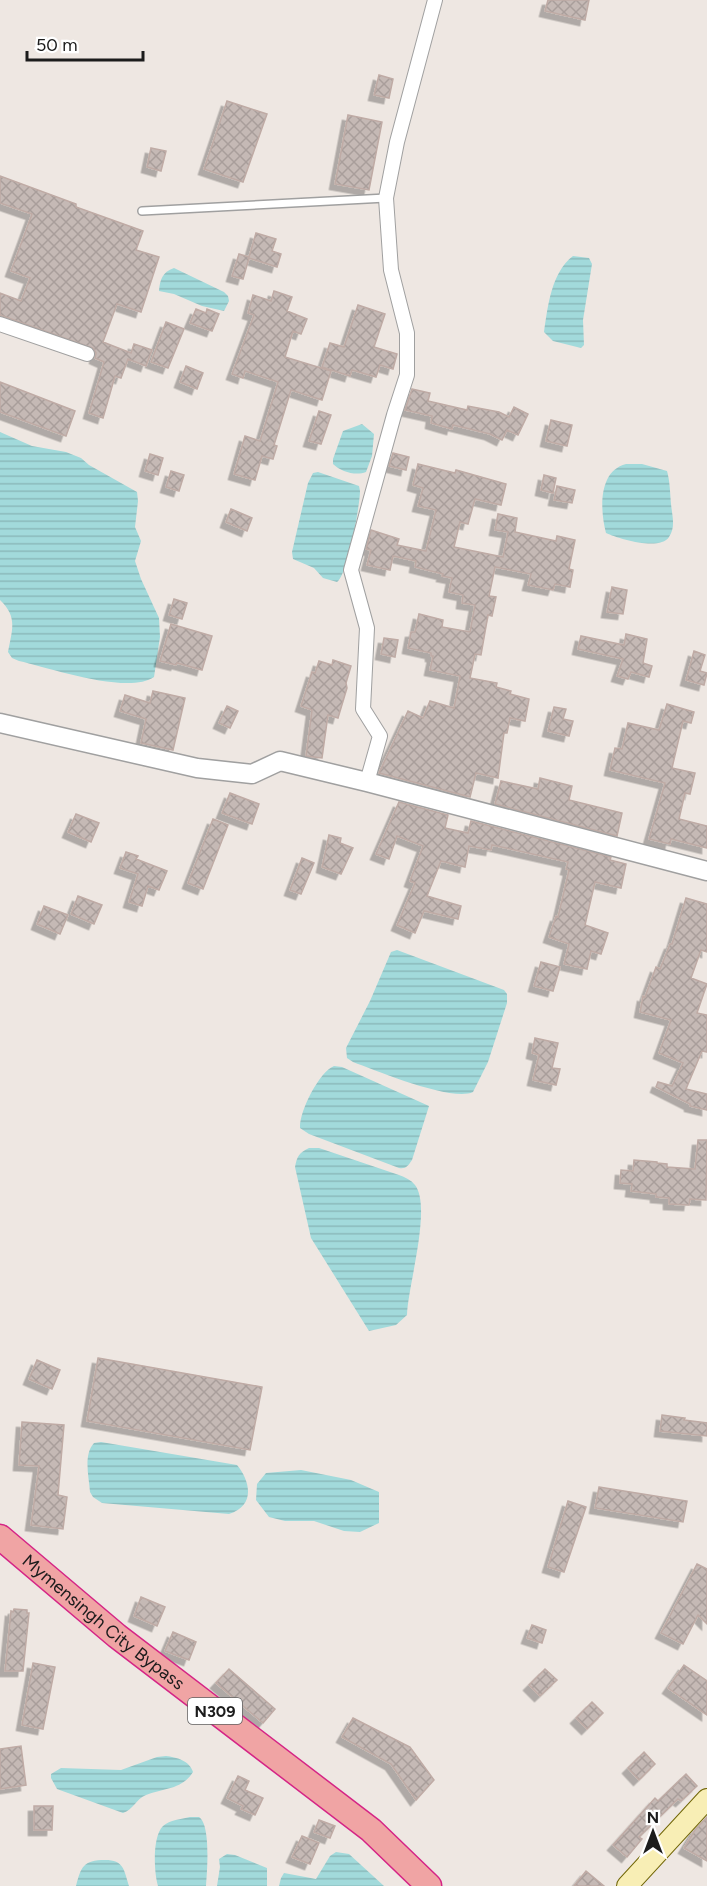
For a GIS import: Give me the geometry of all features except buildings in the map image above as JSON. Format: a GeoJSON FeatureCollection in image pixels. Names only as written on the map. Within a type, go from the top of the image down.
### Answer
{"type":"FeatureCollection","features":[{"type":"Feature","properties":{"kind":"highway","name":"Mymensingh City Bypass"},"geometry":{"type":"LineString","coordinates":[[0,1537],[117,1636],[371,1830],[429,1886]]}},
{"type":"Feature","properties":{"kind":"main road"},"geometry":{"type":"LineString","coordinates":[[627,1886],[707,1799]]}},
{"type":"Feature","properties":{"kind":"street"},"geometry":{"type":"LineString","coordinates":[[367,782],[380,736],[363,709],[368,628],[351,570],[407,375],[407,333],[391,270],[386,198],[397,142],[435,0]]}},
{"type":"Feature","properties":{"kind":"street"},"geometry":{"type":"LineString","coordinates":[[0,324],[87,354]]}},
{"type":"Feature","properties":{"kind":"street"},"geometry":{"type":"LineString","coordinates":[[0,723],[197,768],[252,774],[280,761],[707,871]]}},
{"type":"Feature","properties":{"kind":"lane"},"geometry":{"type":"LineString","coordinates":[[142,210],[386,198]]}},
{"type":"Feature","properties":{"kind":"water"},"geometry":{"type":"Polygon","coordinates":[[[573,256],[589,258],[592,264],[583,320],[584,345],[581,348],[553,341],[544,332],[555,281],[573,256]]]}},
{"type":"Feature","properties":{"kind":"water"},"geometry":{"type":"Polygon","coordinates":[[[174,268],[224,292],[229,301],[224,311],[159,291],[162,277],[174,268]]]}},
{"type":"Feature","properties":{"kind":"water"},"geometry":{"type":"Polygon","coordinates":[[[362,424],[374,434],[372,456],[366,472],[358,474],[344,471],[333,464],[343,431],[362,424]]]}},
{"type":"Feature","properties":{"kind":"water"},"geometry":{"type":"Polygon","coordinates":[[[0,432],[32,446],[66,452],[81,458],[89,465],[137,492],[135,527],[141,541],[135,561],[159,618],[160,637],[154,677],[142,682],[108,682],[19,661],[12,658],[8,652],[12,624],[6,606],[0,600],[0,432]]]}},
{"type":"Feature","properties":{"kind":"water"},"geometry":{"type":"Polygon","coordinates":[[[626,464],[642,464],[667,471],[673,525],[669,537],[664,541],[639,542],[606,533],[602,503],[603,492],[610,475],[617,468],[626,464]]]}},
{"type":"Feature","properties":{"kind":"water"},"geometry":{"type":"Polygon","coordinates":[[[318,472],[359,486],[360,491],[349,555],[337,582],[323,578],[314,568],[293,559],[292,552],[308,483],[313,473],[318,472]]]}},
{"type":"Feature","properties":{"kind":"water"},"geometry":{"type":"Polygon","coordinates":[[[397,950],[504,990],[507,994],[507,1003],[488,1062],[473,1092],[449,1093],[432,1089],[379,1072],[347,1058],[346,1048],[391,952],[397,950]]]}},
{"type":"Feature","properties":{"kind":"water"},"geometry":{"type":"Polygon","coordinates":[[[334,1066],[342,1067],[429,1106],[412,1160],[407,1167],[399,1168],[309,1134],[300,1128],[303,1112],[311,1093],[322,1076],[334,1066]]]}},
{"type":"Feature","properties":{"kind":"water"},"geometry":{"type":"Polygon","coordinates":[[[309,1148],[319,1148],[399,1175],[415,1185],[420,1196],[421,1210],[418,1247],[407,1315],[396,1325],[369,1331],[311,1238],[295,1167],[299,1155],[309,1148]]]}},
{"type":"Feature","properties":{"kind":"water"},"geometry":{"type":"Polygon","coordinates":[[[101,1442],[237,1465],[245,1479],[247,1499],[237,1510],[229,1514],[102,1503],[90,1492],[88,1466],[91,1448],[94,1443],[101,1442]]]}},
{"type":"Feature","properties":{"kind":"water"},"geometry":{"type":"Polygon","coordinates":[[[301,1470],[351,1480],[379,1492],[379,1523],[360,1532],[344,1531],[314,1521],[285,1521],[269,1517],[256,1500],[257,1484],[266,1473],[301,1470]]]}},
{"type":"Feature","properties":{"kind":"water"},"geometry":{"type":"Polygon","coordinates":[[[166,1756],[186,1762],[193,1772],[189,1778],[172,1788],[143,1797],[123,1813],[57,1789],[51,1778],[51,1774],[61,1768],[121,1770],[166,1756]]]}},
{"type":"Feature","properties":{"kind":"water"},"geometry":{"type":"Polygon","coordinates":[[[199,1817],[205,1829],[207,1839],[206,1886],[158,1886],[155,1855],[159,1831],[169,1822],[199,1817]]]}},
{"type":"Feature","properties":{"kind":"water"},"geometry":{"type":"Polygon","coordinates":[[[336,1852],[349,1854],[384,1886],[279,1886],[284,1873],[316,1879],[330,1856],[336,1852]]]}},
{"type":"Feature","properties":{"kind":"water"},"geometry":{"type":"Polygon","coordinates":[[[227,1854],[267,1868],[267,1886],[217,1886],[219,1859],[227,1854]]]}},
{"type":"Feature","properties":{"kind":"water"},"geometry":{"type":"Polygon","coordinates":[[[105,1860],[120,1864],[129,1886],[76,1886],[82,1869],[87,1863],[105,1860]]]}}]}
